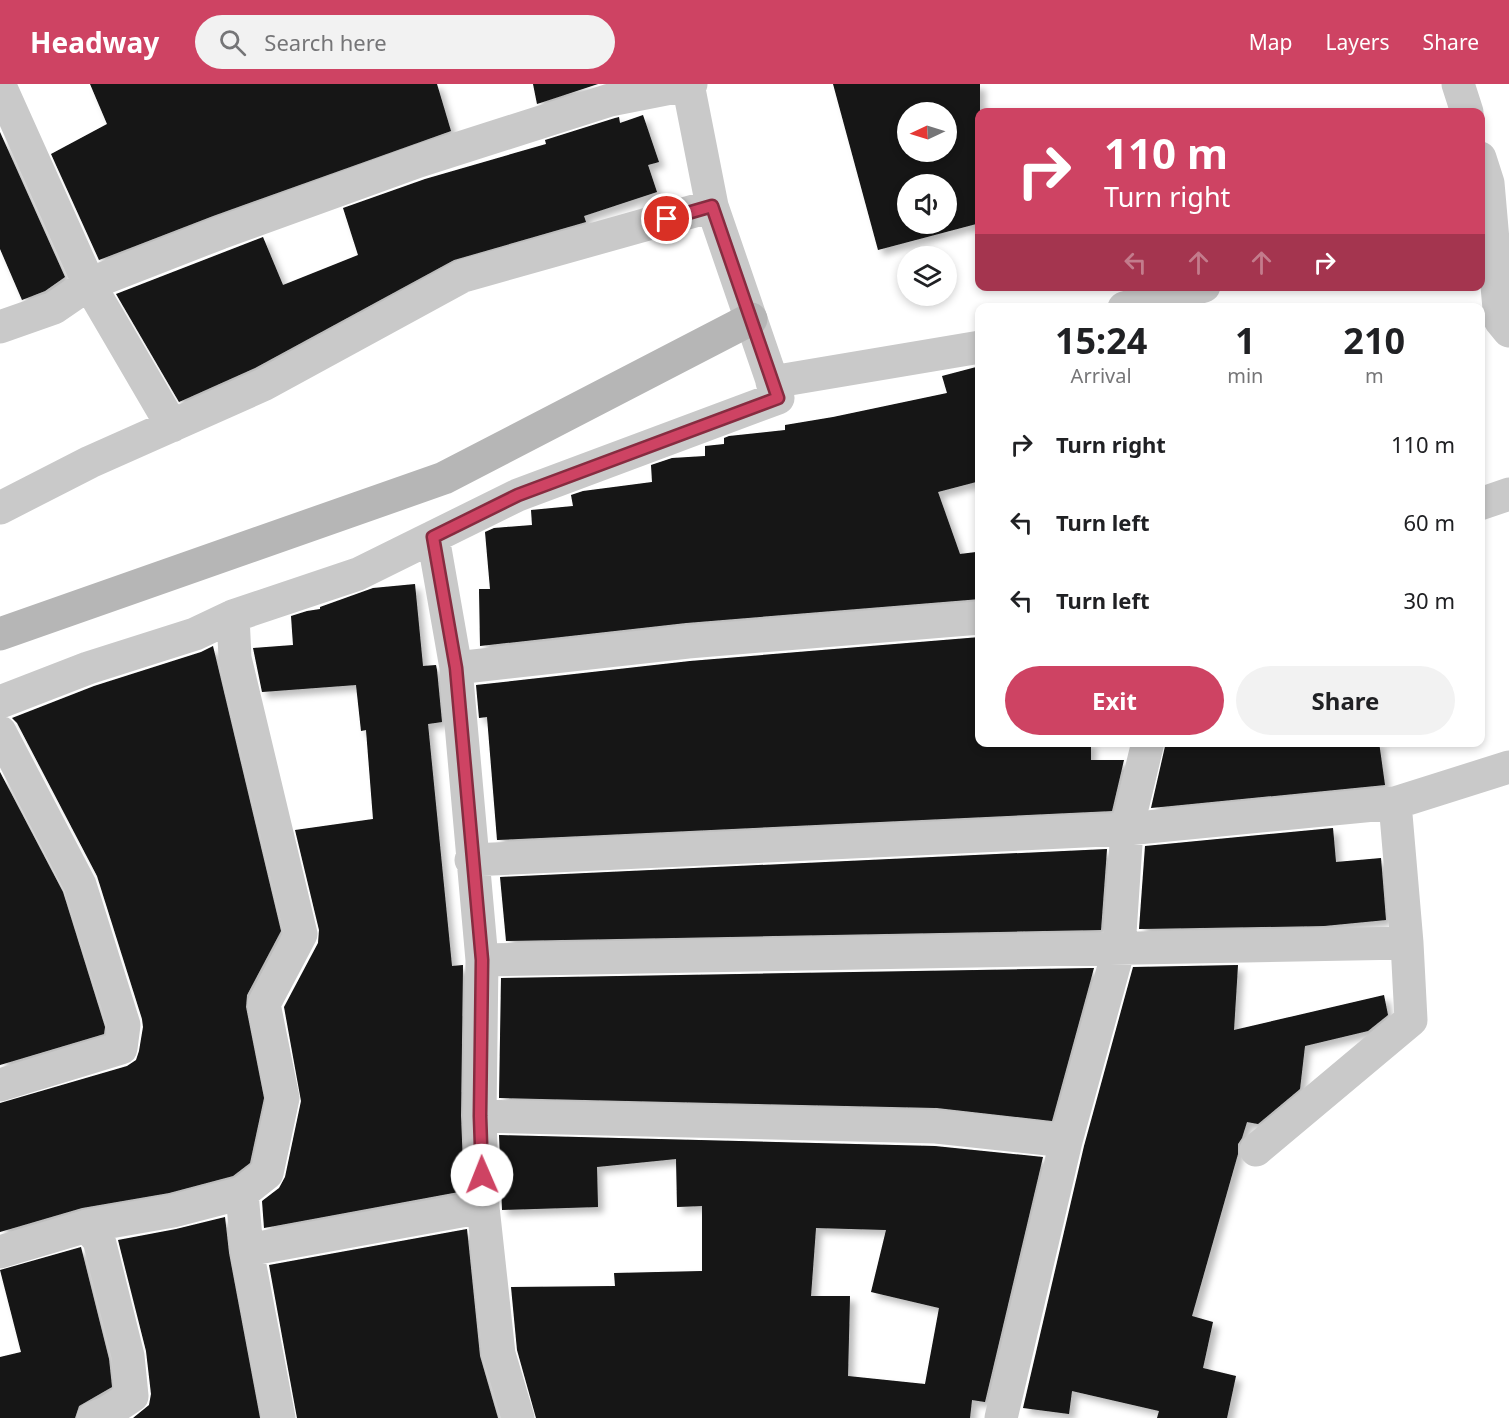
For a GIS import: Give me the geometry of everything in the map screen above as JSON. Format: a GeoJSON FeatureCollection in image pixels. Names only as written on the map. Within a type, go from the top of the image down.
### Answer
{"type":"FeatureCollection","features":[{"type":"Feature","properties":{"kind":"street"},"geometry":{"type":"LineString","coordinates":[[0,327],[54,308],[89,284],[220,233],[419,161],[610,100],[689,84],[712,206],[778,398],[518,495],[358,574],[232,616],[195,634],[88,668],[0,702]]}},
{"type":"Feature","properties":{"kind":"street"},"geometry":{"type":"LineString","coordinates":[[1458,84],[1466,108]]}},
{"type":"Feature","properties":{"kind":"street"},"geometry":{"type":"LineString","coordinates":[[4,87],[89,284],[172,426]]}},
{"type":"Feature","properties":{"kind":"street"},"geometry":{"type":"LineString","coordinates":[[1489,177],[1500,320],[1509,331]]}},
{"type":"Feature","properties":{"kind":"street"},"geometry":{"type":"LineString","coordinates":[[0,508],[90,462],[263,385],[463,276],[712,206]]}},
{"type":"Feature","properties":{"kind":"street"},"geometry":{"type":"LineString","coordinates":[[1142,303],[1186,291]]}},
{"type":"Feature","properties":{"kind":"street"},"geometry":{"type":"LineString","coordinates":[[0,634],[444,478],[751,319]]}},
{"type":"Feature","properties":{"kind":"street"},"geometry":{"type":"LineString","coordinates":[[772,381],[975,348]]}},
{"type":"Feature","properties":{"kind":"street"},"geometry":{"type":"LineString","coordinates":[[1485,502],[1509,494]]}},
{"type":"Feature","properties":{"kind":"street"},"geometry":{"type":"LineString","coordinates":[[433,537],[456,668],[471,860],[482,960],[480,1116],[483,1207],[500,1354],[518,1418]]}},
{"type":"Feature","properties":{"kind":"street"},"geometry":{"type":"LineString","coordinates":[[0,1252],[87,1226],[173,1211],[242,1193],[267,1173],[283,1098],[264,1004],[301,934],[235,658],[232,616]]}},
{"type":"Feature","properties":{"kind":"street"},"geometry":{"type":"LineString","coordinates":[[456,668],[688,642],[975,618]]}},
{"type":"Feature","properties":{"kind":"street"},"geometry":{"type":"LineString","coordinates":[[0,732],[80,885],[124,1025],[121,1048],[0,1085]]}},
{"type":"Feature","properties":{"kind":"street"},"geometry":{"type":"LineString","coordinates":[[1001,1418],[1066,1141],[1119,948],[1127,829],[1147,747]]}},
{"type":"Feature","properties":{"kind":"street"},"geometry":{"type":"LineString","coordinates":[[471,860],[1127,829],[1395,803],[1509,767]]}},
{"type":"Feature","properties":{"kind":"street"},"geometry":{"type":"LineString","coordinates":[[1256,1150],[1411,1020],[1395,803]]}},
{"type":"Feature","properties":{"kind":"street"},"geometry":{"type":"LineString","coordinates":[[482,960],[1407,943]]}},
{"type":"Feature","properties":{"kind":"street"},"geometry":{"type":"LineString","coordinates":[[480,1116],[936,1127],[1066,1141]]}},
{"type":"Feature","properties":{"kind":"street"},"geometry":{"type":"LineString","coordinates":[[242,1193],[247,1250],[279,1418]]}},
{"type":"Feature","properties":{"kind":"street"},"geometry":{"type":"LineString","coordinates":[[247,1250],[483,1207]]}},
{"type":"Feature","properties":{"kind":"street"},"geometry":{"type":"LineString","coordinates":[[87,1226],[99,1240],[128,1356],[132,1396],[108,1412],[93,1418]]}},
{"type":"Feature","properties":{"kind":"building"},"geometry":{"type":"Polygon","coordinates":[[[90,84],[437,84],[451,131],[213,216],[99,260],[51,154],[107,124],[90,84]]]}},
{"type":"Feature","properties":{"kind":"building"},"geometry":{"type":"Polygon","coordinates":[[[533,84],[598,84],[537,104],[533,84]]]}},
{"type":"Feature","properties":{"kind":"building"},"geometry":{"type":"Polygon","coordinates":[[[833,84],[980,84],[980,108],[975,108],[975,224],[957,229],[957,174],[897,174],[897,234],[938,234],[878,250],[833,84]]]}},
{"type":"Feature","properties":{"kind":"building"},"geometry":{"type":"Polygon","coordinates":[[[643,115],[659,162],[648,165],[657,192],[584,216],[586,222],[454,260],[255,368],[179,402],[116,294],[263,237],[283,285],[358,255],[343,208],[425,179],[546,144],[545,140],[615,118],[619,117],[620,123],[643,115]]]}},
{"type":"Feature","properties":{"kind":"building"},"geometry":{"type":"Polygon","coordinates":[[[0,132],[65,277],[45,291],[22,300],[0,249],[0,132]]]}},
{"type":"Feature","properties":{"kind":"building"},"geometry":{"type":"Polygon","coordinates":[[[975,367],[975,482],[938,492],[960,554],[975,552],[975,599],[686,623],[480,646],[479,589],[490,589],[485,532],[494,528],[532,525],[531,510],[573,506],[571,495],[583,491],[652,482],[651,465],[672,458],[705,456],[705,446],[724,444],[724,438],[729,436],[785,430],[785,425],[947,393],[942,376],[975,367]]]}},
{"type":"Feature","properties":{"kind":"building"},"geometry":{"type":"Polygon","coordinates":[[[415,584],[423,666],[436,665],[437,670],[442,722],[428,724],[452,966],[463,965],[461,1116],[464,1191],[264,1228],[262,1201],[279,1188],[285,1177],[301,1101],[284,1007],[318,943],[319,930],[295,830],[373,819],[366,730],[361,731],[356,685],[262,692],[253,648],[293,645],[291,616],[320,609],[320,607],[373,588],[415,584]]]}},
{"type":"Feature","properties":{"kind":"building"},"geometry":{"type":"Polygon","coordinates":[[[975,637],[975,747],[1091,747],[1091,760],[1124,760],[1112,811],[497,840],[487,717],[479,718],[476,685],[690,661],[975,637]]]}},
{"type":"Feature","properties":{"kind":"building"},"geometry":{"type":"Polygon","coordinates":[[[213,646],[281,931],[247,995],[246,1007],[264,1098],[250,1163],[233,1176],[169,1193],[82,1208],[0,1232],[0,1103],[127,1066],[136,1060],[143,1027],[97,876],[17,723],[12,718],[94,686],[201,652],[213,646]]]}},
{"type":"Feature","properties":{"kind":"building"},"geometry":{"type":"Polygon","coordinates":[[[1165,747],[1380,747],[1385,785],[1151,808],[1165,747]]]}},
{"type":"Feature","properties":{"kind":"building"},"geometry":{"type":"Polygon","coordinates":[[[0,772],[63,892],[105,1027],[104,1034],[0,1065],[0,772]]]}},
{"type":"Feature","properties":{"kind":"building"},"geometry":{"type":"Polygon","coordinates":[[[1333,828],[1336,862],[1381,858],[1386,920],[1324,926],[1139,929],[1145,846],[1333,828]]]}},
{"type":"Feature","properties":{"kind":"building"},"geometry":{"type":"Polygon","coordinates":[[[1107,849],[1101,930],[506,941],[500,877],[1107,849]]]}},
{"type":"Feature","properties":{"kind":"building"},"geometry":{"type":"Polygon","coordinates":[[[1238,965],[1234,1030],[1384,995],[1388,1015],[1368,1031],[1305,1046],[1300,1089],[1258,1124],[1247,1122],[1238,1144],[1238,1154],[1192,1316],[1213,1322],[1203,1368],[1236,1376],[1227,1418],[1157,1418],[1159,1411],[1072,1391],[1069,1414],[1023,1408],[1084,1146],[1133,967],[1238,965]]]}},
{"type":"Feature","properties":{"kind":"building"},"geometry":{"type":"Polygon","coordinates":[[[1094,968],[1052,1121],[937,1108],[499,1098],[501,978],[1094,968]]]}},
{"type":"Feature","properties":{"kind":"building"},"geometry":{"type":"Polygon","coordinates":[[[499,1135],[935,1146],[1043,1157],[985,1402],[972,1400],[970,1418],[536,1418],[517,1350],[511,1287],[615,1286],[614,1273],[702,1271],[702,1206],[677,1207],[676,1159],[597,1167],[598,1207],[502,1210],[499,1135]],[[816,1228],[811,1296],[850,1296],[848,1376],[925,1384],[939,1308],[871,1292],[886,1230],[816,1228]]]}},
{"type":"Feature","properties":{"kind":"building"},"geometry":{"type":"Polygon","coordinates":[[[225,1217],[229,1253],[260,1418],[133,1418],[149,1405],[151,1394],[146,1351],[118,1240],[225,1217]]]}},
{"type":"Feature","properties":{"kind":"building"},"geometry":{"type":"Polygon","coordinates":[[[467,1229],[480,1356],[498,1418],[297,1418],[269,1265],[467,1229]]]}},
{"type":"Feature","properties":{"kind":"building"},"geometry":{"type":"Polygon","coordinates":[[[81,1247],[109,1359],[112,1387],[79,1406],[75,1418],[0,1418],[0,1357],[21,1352],[0,1270],[81,1247]]]}},
{"type":"Feature","properties":{"kind":"route"},"geometry":{"type":"LineString","coordinates":[[482,1175],[480,1116],[482,960],[471,860],[456,668],[433,537],[518,495],[778,398],[712,206],[667,219]]}}]}
